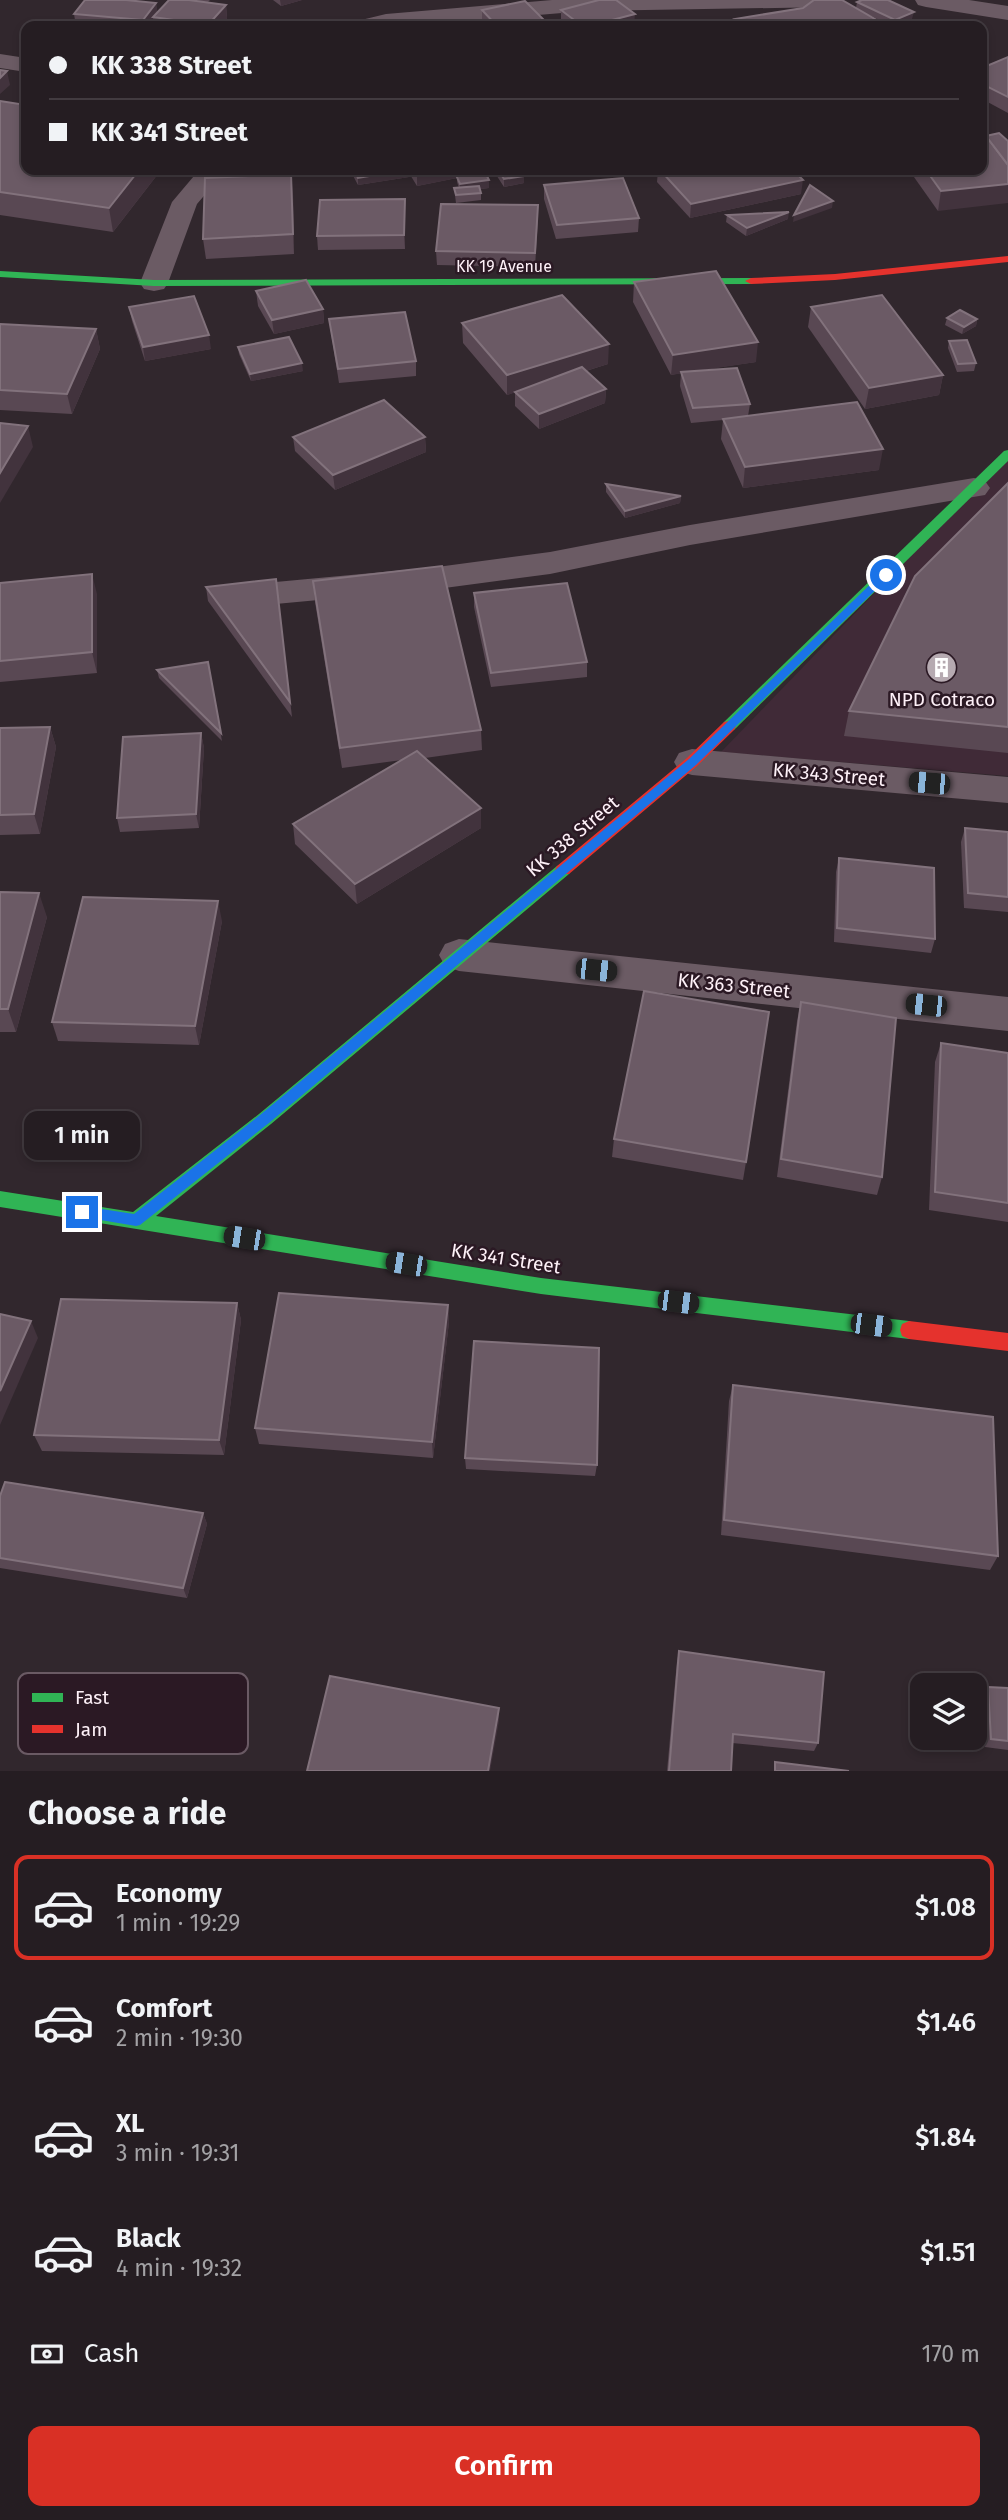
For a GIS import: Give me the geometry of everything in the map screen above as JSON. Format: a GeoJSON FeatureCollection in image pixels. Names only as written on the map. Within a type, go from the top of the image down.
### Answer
{"type":"FeatureCollection","features":[{"type":"Feature","properties":{"kind":"street"},"geometry":{"type":"LineString","coordinates":[[378,20],[586,4],[831,0]]}},
{"type":"Feature","properties":{"kind":"street"},"geometry":{"type":"LineString","coordinates":[[926,0],[1008,13]]}},
{"type":"Feature","properties":{"kind":"street"},"geometry":{"type":"LineString","coordinates":[[0,61],[21,64]]}},
{"type":"Feature","properties":{"kind":"street"},"geometry":{"type":"LineString","coordinates":[[154,283],[185,201],[208,175]]}},
{"type":"Feature","properties":{"kind":"street","name":"KK 19 Avenue"},"geometry":{"type":"LineString","coordinates":[[0,274],[154,283],[728,282],[835,277],[1008,259]]}},
{"type":"Feature","properties":{"kind":"street","name":"KK 338 Street"},"geometry":{"type":"LineString","coordinates":[[136,1221],[265,1119],[692,762],[1008,454]]}},
{"type":"Feature","properties":{"kind":"street"},"geometry":{"type":"LineString","coordinates":[[231,597],[437,578],[550,562],[690,535],[974,488]]}},
{"type":"Feature","properties":{"kind":"street","name":"KK 343 Street"},"geometry":{"type":"LineString","coordinates":[[692,762],[1008,790]]}},
{"type":"Feature","properties":{"kind":"street","name":"KK 363 Street"},"geometry":{"type":"LineString","coordinates":[[459,955],[1008,1014]]}},
{"type":"Feature","properties":{"kind":"street","name":"KK 341 Street"},"geometry":{"type":"LineString","coordinates":[[0,1199],[541,1286],[1008,1342]]}},
{"type":"Feature","properties":{"kind":"shaded area","name":"NPD Cotraco"},"geometry":{"type":"Polygon","coordinates":[[[1008,455],[1008,776],[721,752],[1008,455]]]}},
{"type":"Feature","properties":{"kind":"building"},"geometry":{"type":"Polygon","coordinates":[[[85,0],[156,3],[143,20],[74,14],[85,0]]]}},
{"type":"Feature","properties":{"kind":"building"},"geometry":{"type":"Polygon","coordinates":[[[169,0],[226,5],[212,21],[180,21],[153,17],[169,0]]]}},
{"type":"Feature","properties":{"kind":"building"},"geometry":{"type":"Polygon","coordinates":[[[599,0],[616,0],[635,14],[608,21],[575,21],[561,10],[599,0]]]}},
{"type":"Feature","properties":{"kind":"building"},"geometry":{"type":"Polygon","coordinates":[[[814,0],[842,0],[878,21],[735,19],[803,8],[814,0]]]}},
{"type":"Feature","properties":{"kind":"building"},"geometry":{"type":"Polygon","coordinates":[[[888,0],[914,12],[895,20],[857,2],[888,0]]]}},
{"type":"Feature","properties":{"kind":"building"},"geometry":{"type":"Polygon","coordinates":[[[525,1],[545,21],[492,21],[482,10],[525,1]]]}},
{"type":"Feature","properties":{"kind":"building"},"geometry":{"type":"Polygon","coordinates":[[[1008,57],[1008,97],[987,86],[987,66],[1008,57]]]}},
{"type":"Feature","properties":{"kind":"building"},"geometry":{"type":"Polygon","coordinates":[[[0,101],[21,104],[21,175],[135,175],[109,208],[0,192],[0,101]]]}},
{"type":"Feature","properties":{"kind":"building"},"geometry":{"type":"Polygon","coordinates":[[[999,133],[1008,141],[1008,165],[987,137],[999,133]]]}},
{"type":"Feature","properties":{"kind":"building"},"geometry":{"type":"Polygon","coordinates":[[[987,138],[1008,165],[1008,184],[941,191],[930,175],[987,175],[987,138]]]}},
{"type":"Feature","properties":{"kind":"building"},"geometry":{"type":"Polygon","coordinates":[[[291,175],[293,234],[203,239],[205,178],[291,175]]]}},
{"type":"Feature","properties":{"kind":"building"},"geometry":{"type":"Polygon","coordinates":[[[456,175],[486,175],[489,180],[460,184],[456,175]]]}},
{"type":"Feature","properties":{"kind":"building"},"geometry":{"type":"Polygon","coordinates":[[[501,175],[524,176],[504,179],[501,175]]]}},
{"type":"Feature","properties":{"kind":"building"},"geometry":{"type":"Polygon","coordinates":[[[665,175],[798,175],[803,180],[691,204],[665,175]]]}},
{"type":"Feature","properties":{"kind":"building"},"geometry":{"type":"Polygon","coordinates":[[[623,178],[639,218],[557,225],[544,185],[623,178]]]}},
{"type":"Feature","properties":{"kind":"building"},"geometry":{"type":"Polygon","coordinates":[[[810,185],[833,201],[794,215],[810,185]]]}},
{"type":"Feature","properties":{"kind":"building"},"geometry":{"type":"Polygon","coordinates":[[[479,186],[481,193],[456,195],[454,188],[479,186]]]}},
{"type":"Feature","properties":{"kind":"building"},"geometry":{"type":"Polygon","coordinates":[[[405,199],[404,235],[317,236],[320,200],[405,199]]]}},
{"type":"Feature","properties":{"kind":"building"},"geometry":{"type":"Polygon","coordinates":[[[441,204],[538,205],[535,253],[436,251],[441,204]]]}},
{"type":"Feature","properties":{"kind":"building"},"geometry":{"type":"Polygon","coordinates":[[[789,212],[747,228],[727,215],[789,212]]]}},
{"type":"Feature","properties":{"kind":"building"},"geometry":{"type":"Polygon","coordinates":[[[716,271],[758,342],[673,355],[634,282],[716,271]]]}},
{"type":"Feature","properties":{"kind":"building"},"geometry":{"type":"Polygon","coordinates":[[[306,280],[323,309],[272,320],[256,291],[306,280]]]}},
{"type":"Feature","properties":{"kind":"building"},"geometry":{"type":"Polygon","coordinates":[[[562,295],[609,344],[507,375],[462,323],[562,295]]]}},
{"type":"Feature","properties":{"kind":"building"},"geometry":{"type":"Polygon","coordinates":[[[882,295],[943,375],[869,388],[811,307],[882,295]]]}},
{"type":"Feature","properties":{"kind":"building"},"geometry":{"type":"Polygon","coordinates":[[[194,296],[209,335],[143,347],[129,307],[194,296]]]}},
{"type":"Feature","properties":{"kind":"building"},"geometry":{"type":"Polygon","coordinates":[[[960,310],[977,319],[964,327],[947,318],[960,310]]]}},
{"type":"Feature","properties":{"kind":"building"},"geometry":{"type":"Polygon","coordinates":[[[405,312],[416,361],[338,369],[329,319],[405,312]]]}},
{"type":"Feature","properties":{"kind":"building"},"geometry":{"type":"Polygon","coordinates":[[[0,324],[96,329],[67,394],[0,390],[0,324]]]}},
{"type":"Feature","properties":{"kind":"building"},"geometry":{"type":"Polygon","coordinates":[[[289,337],[302,363],[250,374],[238,347],[289,337]]]}},
{"type":"Feature","properties":{"kind":"building"},"geometry":{"type":"Polygon","coordinates":[[[967,340],[976,363],[958,364],[949,341],[967,340]]]}},
{"type":"Feature","properties":{"kind":"building"},"geometry":{"type":"Polygon","coordinates":[[[582,367],[606,389],[539,414],[515,392],[582,367]]]}},
{"type":"Feature","properties":{"kind":"building"},"geometry":{"type":"Polygon","coordinates":[[[737,368],[750,404],[693,408],[681,372],[737,368]]]}},
{"type":"Feature","properties":{"kind":"building"},"geometry":{"type":"Polygon","coordinates":[[[384,400],[425,437],[333,475],[293,437],[384,400]]]}},
{"type":"Feature","properties":{"kind":"building"},"geometry":{"type":"Polygon","coordinates":[[[857,402],[883,449],[745,467],[723,419],[857,402]]]}},
{"type":"Feature","properties":{"kind":"building"},"geometry":{"type":"Polygon","coordinates":[[[0,423],[28,426],[0,473],[0,423]]]}},
{"type":"Feature","properties":{"kind":"building","name":"NPD Cotraco"},"geometry":{"type":"Polygon","coordinates":[[[1008,483],[1008,727],[849,711],[915,576],[1008,483]]]}},
{"type":"Feature","properties":{"kind":"building"},"geometry":{"type":"Polygon","coordinates":[[[606,484],[681,496],[625,511],[606,484]]]}},
{"type":"Feature","properties":{"kind":"building"},"geometry":{"type":"Polygon","coordinates":[[[442,566],[481,730],[340,748],[313,581],[442,566]]]}},
{"type":"Feature","properties":{"kind":"building"},"geometry":{"type":"Polygon","coordinates":[[[92,574],[92,652],[0,661],[0,583],[92,574]]]}},
{"type":"Feature","properties":{"kind":"building"},"geometry":{"type":"Polygon","coordinates":[[[276,579],[290,702],[206,587],[276,579]]]}},
{"type":"Feature","properties":{"kind":"building"},"geometry":{"type":"Polygon","coordinates":[[[567,583],[587,662],[491,673],[474,593],[567,583]]]}},
{"type":"Feature","properties":{"kind":"building"},"geometry":{"type":"Polygon","coordinates":[[[208,662],[221,733],[157,670],[208,662]]]}},
{"type":"Feature","properties":{"kind":"building"},"geometry":{"type":"Polygon","coordinates":[[[50,727],[34,814],[0,815],[0,728],[50,727]]]}},
{"type":"Feature","properties":{"kind":"building"},"geometry":{"type":"Polygon","coordinates":[[[201,733],[196,814],[117,818],[123,737],[201,733]]]}},
{"type":"Feature","properties":{"kind":"building"},"geometry":{"type":"Polygon","coordinates":[[[417,751],[481,808],[355,884],[293,824],[417,751]]]}},
{"type":"Feature","properties":{"kind":"building"},"geometry":{"type":"Polygon","coordinates":[[[965,828],[1008,832],[1008,897],[968,893],[965,828]]]}},
{"type":"Feature","properties":{"kind":"building"},"geometry":{"type":"Polygon","coordinates":[[[839,858],[934,868],[935,939],[837,928],[839,858]]]}},
{"type":"Feature","properties":{"kind":"building"},"geometry":{"type":"Polygon","coordinates":[[[0,892],[39,893],[8,1009],[0,1009],[0,892]]]}},
{"type":"Feature","properties":{"kind":"building"},"geometry":{"type":"Polygon","coordinates":[[[83,897],[218,901],[195,1026],[52,1022],[83,897]]]}},
{"type":"Feature","properties":{"kind":"building"},"geometry":{"type":"Polygon","coordinates":[[[644,991],[769,1012],[746,1162],[614,1139],[644,991]]]}},
{"type":"Feature","properties":{"kind":"building"},"geometry":{"type":"Polygon","coordinates":[[[801,1002],[896,1018],[882,1177],[781,1159],[801,1002]]]}},
{"type":"Feature","properties":{"kind":"building"},"geometry":{"type":"Polygon","coordinates":[[[941,1043],[1008,1053],[1008,1203],[935,1192],[941,1043]]]}},
{"type":"Feature","properties":{"kind":"building"},"geometry":{"type":"Polygon","coordinates":[[[279,1293],[448,1305],[432,1442],[255,1428],[279,1293]]]}},
{"type":"Feature","properties":{"kind":"building"},"geometry":{"type":"Polygon","coordinates":[[[61,1299],[237,1303],[219,1440],[34,1435],[61,1299]]]}},
{"type":"Feature","properties":{"kind":"building"},"geometry":{"type":"Polygon","coordinates":[[[0,1314],[31,1321],[0,1391],[0,1314]]]}},
{"type":"Feature","properties":{"kind":"building"},"geometry":{"type":"Polygon","coordinates":[[[474,1341],[599,1348],[597,1465],[465,1458],[474,1341]]]}},
{"type":"Feature","properties":{"kind":"building"},"geometry":{"type":"Polygon","coordinates":[[[733,1385],[993,1417],[998,1556],[724,1520],[733,1385]]]}},
{"type":"Feature","properties":{"kind":"building"},"geometry":{"type":"Polygon","coordinates":[[[5,1482],[203,1513],[183,1588],[0,1558],[0,1496],[5,1482]]]}},
{"type":"Feature","properties":{"kind":"building"},"geometry":{"type":"Polygon","coordinates":[[[679,1651],[824,1672],[818,1743],[733,1734],[731,1771],[669,1771],[679,1651]]]}},
{"type":"Feature","properties":{"kind":"building"},"geometry":{"type":"Polygon","coordinates":[[[330,1676],[499,1708],[488,1771],[307,1771],[330,1676]]]}},
{"type":"Feature","properties":{"kind":"building"},"geometry":{"type":"Polygon","coordinates":[[[988,1687],[1008,1688],[1008,1741],[991,1739],[988,1687]]]}},
{"type":"Feature","properties":{"kind":"building"},"geometry":{"type":"Polygon","coordinates":[[[775,1762],[849,1771],[775,1771],[775,1762]]]}},
{"type":"Feature","properties":{"kind":"traffic: fast"},"geometry":{"type":"LineString","coordinates":[[0,274],[154,283],[751,281]]}},
{"type":"Feature","properties":{"kind":"traffic: fast"},"geometry":{"type":"LineString","coordinates":[[729,726],[1008,454]]}},
{"type":"Feature","properties":{"kind":"traffic: fast"},"geometry":{"type":"LineString","coordinates":[[136,1221],[265,1119],[563,870]]}},
{"type":"Feature","properties":{"kind":"traffic: fast"},"geometry":{"type":"LineString","coordinates":[[0,1199],[541,1286],[909,1330]]}},
{"type":"Feature","properties":{"kind":"traffic: jam"},"geometry":{"type":"LineString","coordinates":[[751,281],[835,277],[1008,259]]}},
{"type":"Feature","properties":{"kind":"traffic: jam"},"geometry":{"type":"LineString","coordinates":[[563,870],[692,762],[729,726]]}},
{"type":"Feature","properties":{"kind":"traffic: jam"},"geometry":{"type":"LineString","coordinates":[[909,1330],[1008,1342]]}},
{"type":"Feature","properties":{"kind":"place","name":"NPD Cotraco"},"geometry":{"type":"Point","coordinates":[942,668]}},
{"type":"Feature","properties":{"kind":"route"},"geometry":{"type":"LineString","coordinates":[[82,1212],[136,1221],[265,1119],[692,762],[886,575]]}}]}
